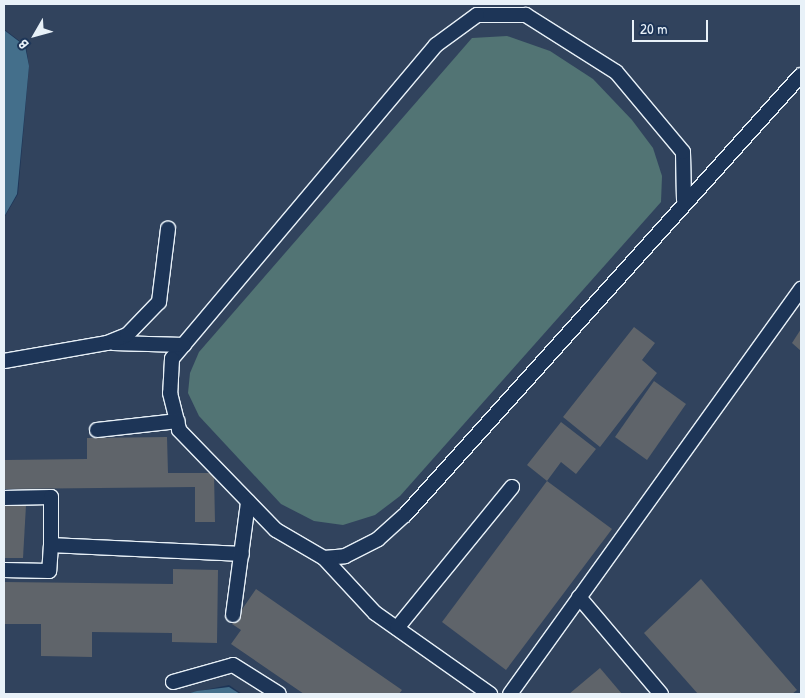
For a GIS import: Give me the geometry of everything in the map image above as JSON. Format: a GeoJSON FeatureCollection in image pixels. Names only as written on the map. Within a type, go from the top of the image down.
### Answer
{"type":"FeatureCollection","features":[{"type":"Feature","properties":{"kind":"lane"},"geometry":{"type":"LineString","coordinates":[[490,694],[397,628],[346,586],[324,558],[276,530],[248,502],[179,430],[170,394],[172,368],[184,345],[436,45],[477,15],[526,15],[616,72],[684,152],[684,200]]}},
{"type":"Feature","properties":{"kind":"lane"},"geometry":{"type":"LineString","coordinates":[[324,558],[345,556],[378,539],[405,515],[684,200],[801,75]]}},
{"type":"Feature","properties":{"kind":"lane"},"geometry":{"type":"LineString","coordinates":[[107,343],[127,335],[159,302],[168,229]]}},
{"type":"Feature","properties":{"kind":"lane"},"geometry":{"type":"LineString","coordinates":[[510,694],[801,289]]}},
{"type":"Feature","properties":{"kind":"lane"},"geometry":{"type":"LineString","coordinates":[[4,361],[107,343],[184,345]]}},
{"type":"Feature","properties":{"kind":"lane"},"geometry":{"type":"LineString","coordinates":[[97,430],[177,422]]}},
{"type":"Feature","properties":{"kind":"lane"},"geometry":{"type":"LineString","coordinates":[[397,628],[512,487]]}},
{"type":"Feature","properties":{"kind":"lane"},"geometry":{"type":"LineString","coordinates":[[4,498],[51,496],[49,571],[4,570]]}},
{"type":"Feature","properties":{"kind":"lane"},"geometry":{"type":"LineString","coordinates":[[234,615],[248,502]]}},
{"type":"Feature","properties":{"kind":"lane"},"geometry":{"type":"LineString","coordinates":[[51,545],[242,554]]}},
{"type":"Feature","properties":{"kind":"lane"},"geometry":{"type":"LineString","coordinates":[[579,597],[661,694]]}},
{"type":"Feature","properties":{"kind":"lane"},"geometry":{"type":"LineString","coordinates":[[173,682],[233,665],[279,694]]}},
{"type":"Feature","properties":{"kind":"shaded area"},"geometry":{"type":"Polygon","coordinates":[[[4,4],[801,4],[801,694],[242,694],[229,685],[185,694],[4,694],[4,218],[18,194],[29,66],[26,46],[4,29],[4,4]]]}},
{"type":"Feature","properties":{"kind":"shaded area"},"geometry":{"type":"Polygon","coordinates":[[[4,30],[25,46],[29,66],[17,194],[4,217],[4,30]]]}},
{"type":"Feature","properties":{"kind":"shaded area"},"geometry":{"type":"Polygon","coordinates":[[[229,687],[240,694],[187,694],[197,691],[229,687]]]}},
{"type":"Feature","properties":{"kind":"green space"},"geometry":{"type":"Polygon","coordinates":[[[507,36],[550,51],[593,79],[632,120],[653,148],[662,176],[661,202],[400,496],[375,515],[343,525],[314,521],[281,504],[199,416],[188,393],[190,373],[199,352],[472,38],[507,36]]]}},
{"type":"Feature","properties":{"kind":"building"},"geometry":{"type":"Polygon","coordinates":[[[634,327],[655,343],[642,360],[657,373],[600,447],[563,417],[634,327]]]}},
{"type":"Feature","properties":{"kind":"building"},"geometry":{"type":"Polygon","coordinates":[[[801,329],[801,351],[792,343],[801,329]]]}},
{"type":"Feature","properties":{"kind":"building"},"geometry":{"type":"Polygon","coordinates":[[[654,381],[686,404],[647,460],[615,437],[654,381]]]}},
{"type":"Feature","properties":{"kind":"building"},"geometry":{"type":"Polygon","coordinates":[[[561,422],[596,449],[576,474],[561,462],[547,481],[527,465],[561,422]]]}},
{"type":"Feature","properties":{"kind":"building"},"geometry":{"type":"Polygon","coordinates":[[[167,437],[168,473],[214,473],[215,522],[195,522],[195,487],[4,489],[4,460],[87,459],[87,438],[167,437]]]}},
{"type":"Feature","properties":{"kind":"building"},"geometry":{"type":"Polygon","coordinates":[[[547,481],[612,529],[506,670],[442,622],[547,481]]]}},
{"type":"Feature","properties":{"kind":"building"},"geometry":{"type":"Polygon","coordinates":[[[4,504],[26,505],[23,558],[4,558],[4,504]]]}},
{"type":"Feature","properties":{"kind":"building"},"geometry":{"type":"Polygon","coordinates":[[[173,569],[218,570],[217,643],[172,642],[172,633],[92,632],[92,657],[41,656],[41,624],[4,624],[4,582],[173,584],[173,569]]]}},
{"type":"Feature","properties":{"kind":"building"},"geometry":{"type":"Polygon","coordinates":[[[701,579],[797,690],[792,694],[698,694],[644,633],[701,579]]]}},
{"type":"Feature","properties":{"kind":"building"},"geometry":{"type":"Polygon","coordinates":[[[256,589],[402,690],[399,694],[304,694],[231,644],[241,630],[232,624],[256,589]]]}},
{"type":"Feature","properties":{"kind":"building"},"geometry":{"type":"Polygon","coordinates":[[[600,668],[622,694],[569,694],[600,668]]]}}]}
